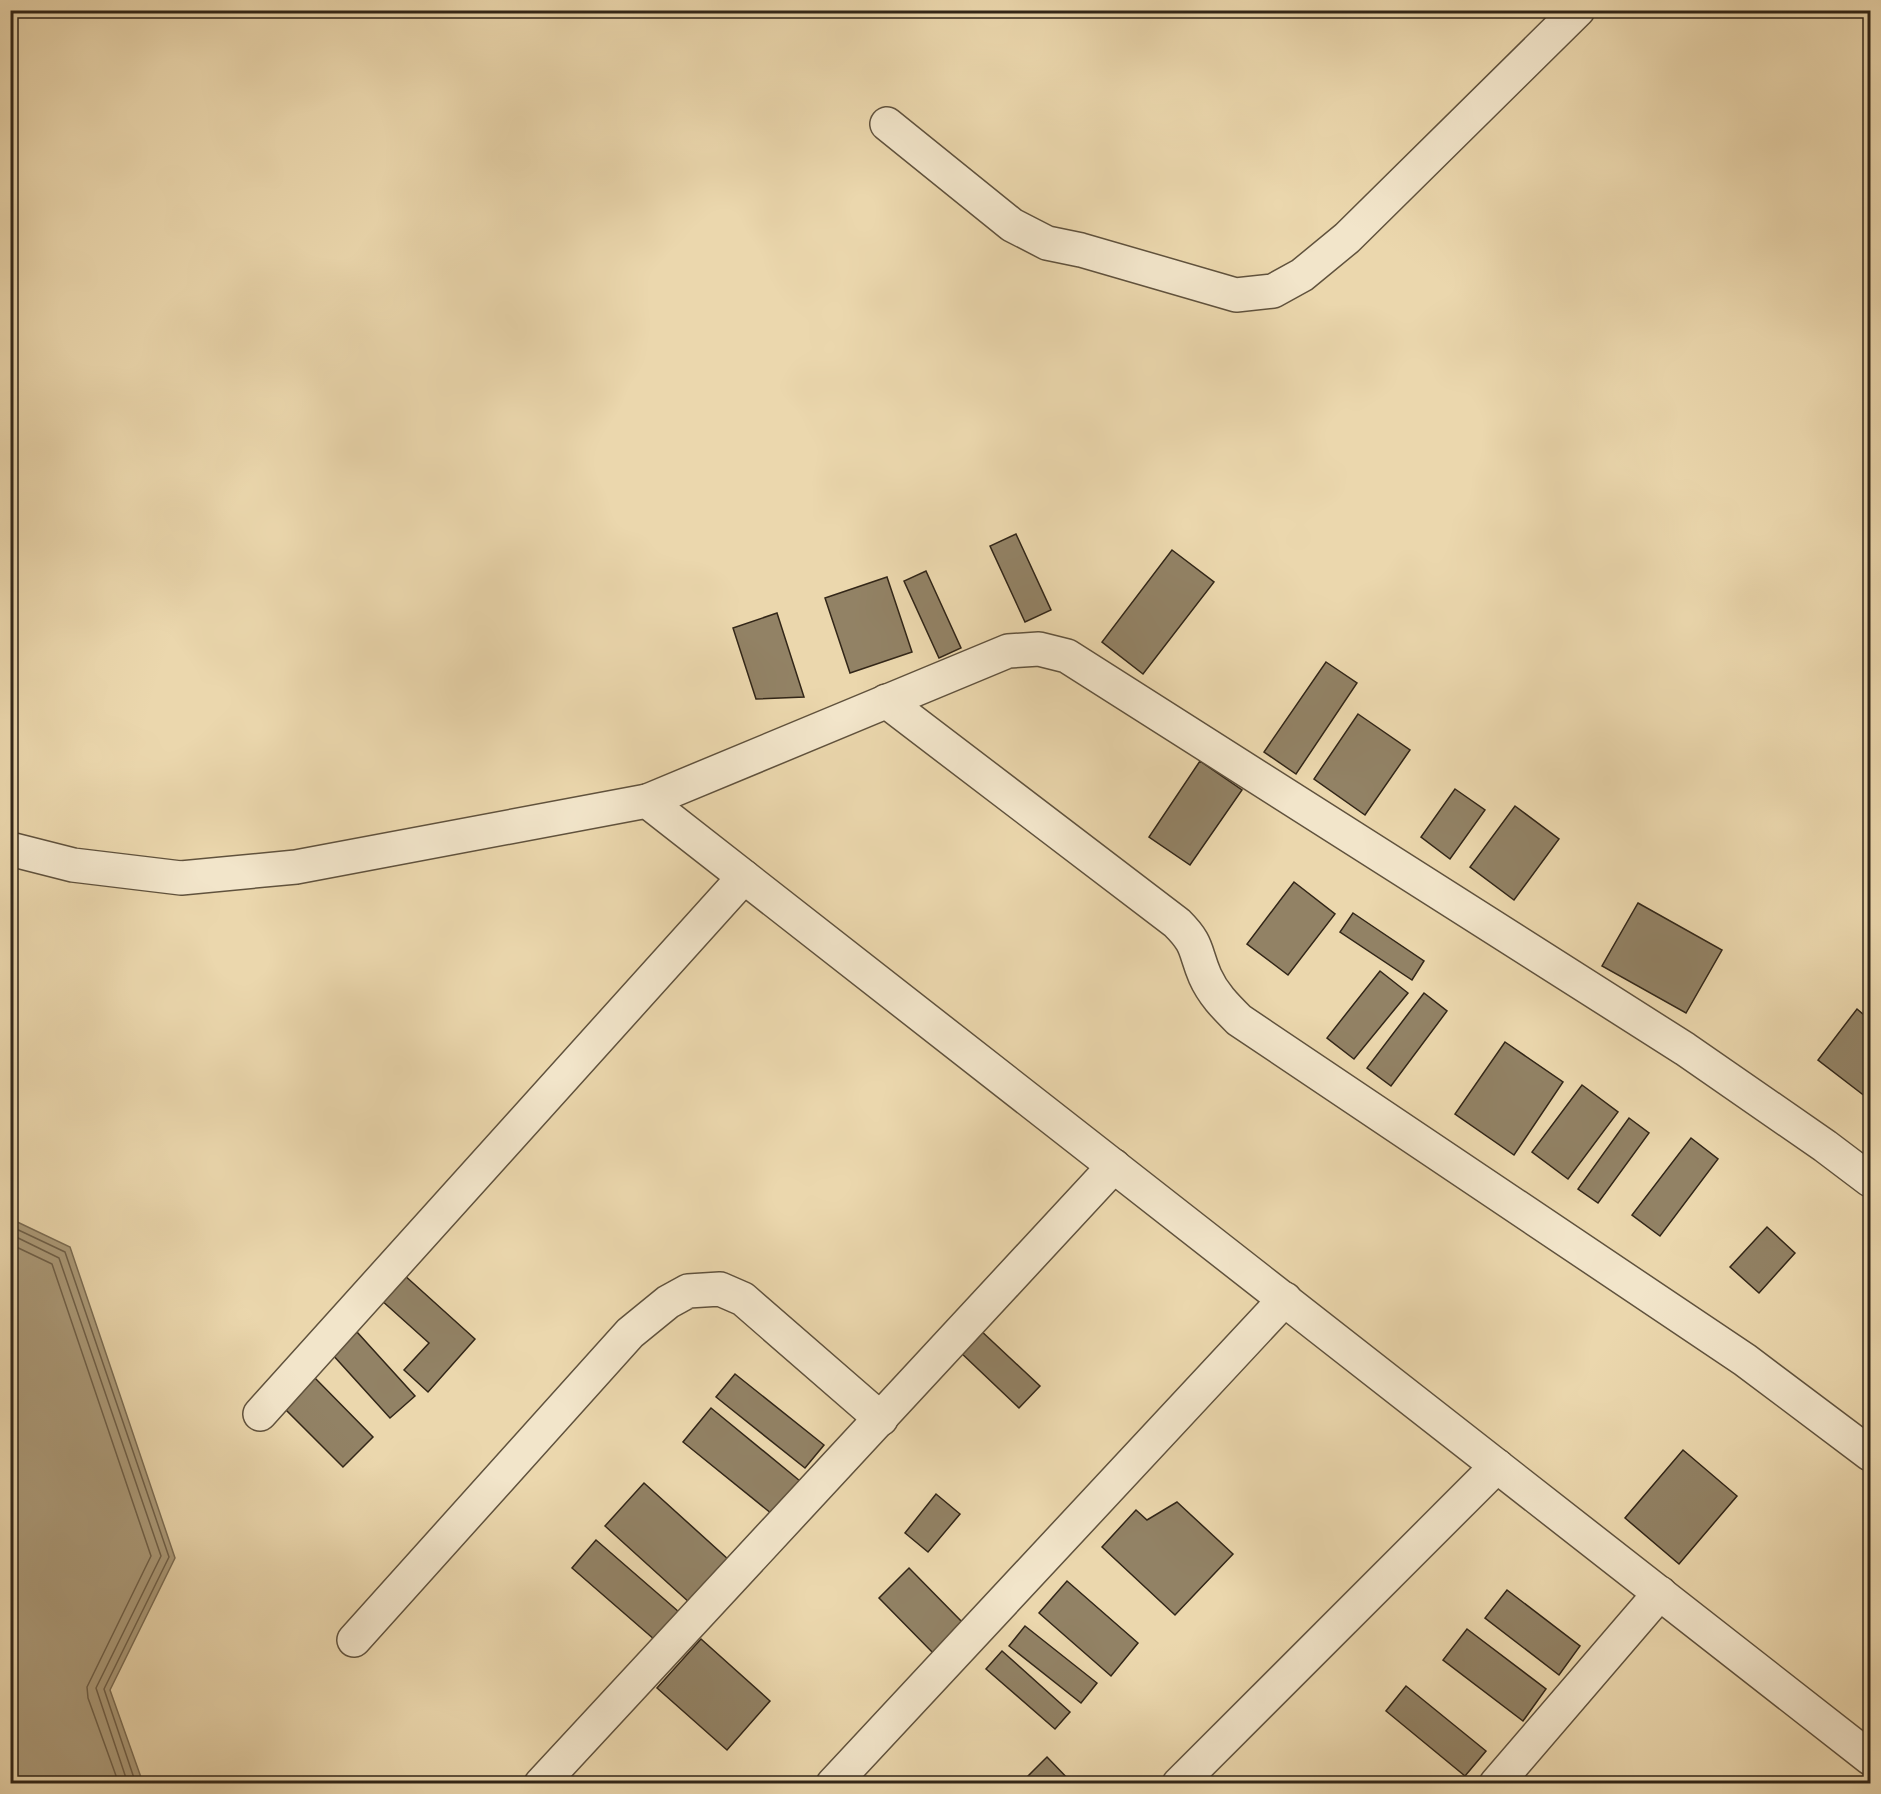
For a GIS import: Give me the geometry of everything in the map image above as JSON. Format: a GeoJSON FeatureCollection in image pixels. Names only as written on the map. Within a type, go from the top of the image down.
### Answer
{"type":"FeatureCollection","features":[{"type":"Feature","properties":{"kind":"street"},"geometry":{"type":"LineString","coordinates":[[887,124],[1012,225],[1047,243],[1081,250],[1236,295],[1274,291],[1302,275],[1347,238],[1578,10]]}},
{"type":"Feature","properties":{"kind":"street"},"geometry":{"type":"LineString","coordinates":[[10,849],[73,865],[181,879],[296,867],[647,801],[1008,651],[1039,649],[1067,656],[1685,1049],[1870,1180]]}},
{"type":"Feature","properties":{"kind":"street"},"geometry":{"type":"LineString","coordinates":[[886,701],[1177,923],[1191,938],[1205,975],[1217,998],[1239,1020],[1745,1360],[1870,1454]]}},
{"type":"Feature","properties":{"kind":"street"},"geometry":{"type":"LineString","coordinates":[[647,801],[1870,1758]]}},
{"type":"Feature","properties":{"kind":"street"},"geometry":{"type":"LineString","coordinates":[[260,1414],[744,877]]}},
{"type":"Feature","properties":{"kind":"street"},"geometry":{"type":"LineString","coordinates":[[541,1784],[1114,1166]]}},
{"type":"Feature","properties":{"kind":"street"},"geometry":{"type":"LineString","coordinates":[[354,1640],[630,1333],[668,1302],[688,1290],[720,1289],[743,1299],[880,1419]]}},
{"type":"Feature","properties":{"kind":"street"},"geometry":{"type":"LineString","coordinates":[[832,1784],[1285,1299]]}},
{"type":"Feature","properties":{"kind":"street"},"geometry":{"type":"LineString","coordinates":[[1179,1784],[1497,1466]]}},
{"type":"Feature","properties":{"kind":"street"},"geometry":{"type":"LineString","coordinates":[[1496,1784],[1660,1593]]}},
{"type":"Feature","properties":{"kind":"water"},"geometry":{"type":"Polygon","coordinates":[[[11,1219],[70,1247],[175,1558],[110,1690],[143,1783],[11,1783],[11,1219]]]}},
{"type":"Feature","properties":{"kind":"building"},"geometry":{"type":"Polygon","coordinates":[[[1016,534],[1051,610],[1025,622],[990,546],[1016,534]]]}},
{"type":"Feature","properties":{"kind":"building"},"geometry":{"type":"Polygon","coordinates":[[[1172,550],[1214,582],[1143,674],[1102,642],[1172,550]]]}},
{"type":"Feature","properties":{"kind":"building"},"geometry":{"type":"Polygon","coordinates":[[[926,571],[961,648],[939,658],[904,581],[926,571]]]}},
{"type":"Feature","properties":{"kind":"building"},"geometry":{"type":"Polygon","coordinates":[[[887,577],[912,652],[850,673],[825,598],[887,577]]]}},
{"type":"Feature","properties":{"kind":"building"},"geometry":{"type":"Polygon","coordinates":[[[777,613],[804,697],[756,699],[733,628],[777,613]]]}},
{"type":"Feature","properties":{"kind":"building"},"geometry":{"type":"Polygon","coordinates":[[[1326,662],[1357,683],[1296,774],[1264,752],[1326,662]]]}},
{"type":"Feature","properties":{"kind":"building"},"geometry":{"type":"Polygon","coordinates":[[[1358,714],[1410,750],[1365,815],[1314,779],[1358,714]]]}},
{"type":"Feature","properties":{"kind":"building"},"geometry":{"type":"Polygon","coordinates":[[[1200,761],[1242,790],[1190,865],[1149,837],[1200,761]]]}},
{"type":"Feature","properties":{"kind":"building"},"geometry":{"type":"Polygon","coordinates":[[[1455,789],[1485,810],[1450,859],[1421,837],[1455,789]]]}},
{"type":"Feature","properties":{"kind":"building"},"geometry":{"type":"Polygon","coordinates":[[[1515,806],[1559,839],[1514,900],[1470,867],[1515,806]]]}},
{"type":"Feature","properties":{"kind":"building"},"geometry":{"type":"Polygon","coordinates":[[[1294,882],[1335,914],[1288,975],[1247,944],[1294,882]]]}},
{"type":"Feature","properties":{"kind":"building"},"geometry":{"type":"Polygon","coordinates":[[[1638,903],[1722,950],[1686,1013],[1602,966],[1638,903]]]}},
{"type":"Feature","properties":{"kind":"building"},"geometry":{"type":"Polygon","coordinates":[[[1353,913],[1424,961],[1412,980],[1340,932],[1353,913]]]}},
{"type":"Feature","properties":{"kind":"building"},"geometry":{"type":"Polygon","coordinates":[[[1380,971],[1408,993],[1354,1059],[1327,1038],[1380,971]]]}},
{"type":"Feature","properties":{"kind":"building"},"geometry":{"type":"Polygon","coordinates":[[[1424,993],[1447,1011],[1391,1086],[1367,1068],[1424,993]]]}},
{"type":"Feature","properties":{"kind":"building"},"geometry":{"type":"Polygon","coordinates":[[[1857,1009],[1870,1020],[1870,1091],[1866,1097],[1818,1060],[1857,1009]]]}},
{"type":"Feature","properties":{"kind":"building"},"geometry":{"type":"Polygon","coordinates":[[[1505,1042],[1563,1082],[1514,1155],[1455,1114],[1505,1042]]]}},
{"type":"Feature","properties":{"kind":"building"},"geometry":{"type":"Polygon","coordinates":[[[1582,1085],[1618,1112],[1568,1179],[1532,1152],[1582,1085]]]}},
{"type":"Feature","properties":{"kind":"building"},"geometry":{"type":"Polygon","coordinates":[[[1629,1118],[1649,1133],[1598,1203],[1578,1189],[1629,1118]]]}},
{"type":"Feature","properties":{"kind":"building"},"geometry":{"type":"Polygon","coordinates":[[[1691,1138],[1718,1159],[1660,1236],[1632,1215],[1691,1138]]]}},
{"type":"Feature","properties":{"kind":"building"},"geometry":{"type":"Polygon","coordinates":[[[1767,1227],[1795,1253],[1759,1293],[1730,1267],[1767,1227]]]}},
{"type":"Feature","properties":{"kind":"building"},"geometry":{"type":"Polygon","coordinates":[[[403,1274],[475,1339],[428,1392],[404,1370],[429,1343],[380,1299],[403,1274]]]}},
{"type":"Feature","properties":{"kind":"building"},"geometry":{"type":"Polygon","coordinates":[[[978,1328],[1040,1386],[1019,1408],[958,1350],[978,1328]]]}},
{"type":"Feature","properties":{"kind":"building"},"geometry":{"type":"Polygon","coordinates":[[[357,1332],[415,1396],[390,1418],[332,1354],[357,1332]]]}},
{"type":"Feature","properties":{"kind":"building"},"geometry":{"type":"Polygon","coordinates":[[[735,1374],[824,1445],[805,1468],[716,1397],[735,1374]]]}},
{"type":"Feature","properties":{"kind":"building"},"geometry":{"type":"Polygon","coordinates":[[[312,1375],[373,1437],[343,1467],[281,1405],[312,1375]]]}},
{"type":"Feature","properties":{"kind":"building"},"geometry":{"type":"Polygon","coordinates":[[[711,1408],[800,1481],[772,1514],[683,1442],[711,1408]]]}},
{"type":"Feature","properties":{"kind":"building"},"geometry":{"type":"Polygon","coordinates":[[[1683,1450],[1737,1496],[1679,1564],[1625,1518],[1683,1450]]]}},
{"type":"Feature","properties":{"kind":"building"},"geometry":{"type":"Polygon","coordinates":[[[644,1483],[729,1560],[690,1603],[605,1526],[644,1483]]]}},
{"type":"Feature","properties":{"kind":"building"},"geometry":{"type":"Polygon","coordinates":[[[936,1494],[960,1514],[928,1552],[905,1533],[936,1494]]]}},
{"type":"Feature","properties":{"kind":"building"},"geometry":{"type":"Polygon","coordinates":[[[1177,1502],[1233,1554],[1175,1615],[1102,1547],[1136,1510],[1147,1520],[1177,1502]]]}},
{"type":"Feature","properties":{"kind":"building"},"geometry":{"type":"Polygon","coordinates":[[[596,1540],[679,1612],[655,1640],[572,1568],[596,1540]]]}},
{"type":"Feature","properties":{"kind":"building"},"geometry":{"type":"Polygon","coordinates":[[[909,1568],[965,1625],[935,1655],[879,1598],[909,1568]]]}},
{"type":"Feature","properties":{"kind":"building"},"geometry":{"type":"Polygon","coordinates":[[[1067,1581],[1138,1643],[1111,1676],[1039,1613],[1067,1581]]]}},
{"type":"Feature","properties":{"kind":"building"},"geometry":{"type":"Polygon","coordinates":[[[1507,1590],[1580,1646],[1559,1675],[1485,1618],[1507,1590]]]}},
{"type":"Feature","properties":{"kind":"building"},"geometry":{"type":"Polygon","coordinates":[[[1025,1626],[1097,1683],[1081,1703],[1009,1646],[1025,1626]]]}},
{"type":"Feature","properties":{"kind":"building"},"geometry":{"type":"Polygon","coordinates":[[[1467,1629],[1546,1689],[1523,1721],[1443,1660],[1467,1629]]]}},
{"type":"Feature","properties":{"kind":"building"},"geometry":{"type":"Polygon","coordinates":[[[701,1639],[770,1701],[727,1750],[657,1688],[701,1639]]]}},
{"type":"Feature","properties":{"kind":"building"},"geometry":{"type":"Polygon","coordinates":[[[1002,1651],[1070,1712],[1055,1729],[986,1669],[1002,1651]]]}},
{"type":"Feature","properties":{"kind":"building"},"geometry":{"type":"Polygon","coordinates":[[[1406,1686],[1486,1751],[1465,1776],[1386,1711],[1406,1686]]]}},
{"type":"Feature","properties":{"kind":"building"},"geometry":{"type":"Polygon","coordinates":[[[1047,1757],[1073,1784],[1020,1784],[1047,1757]]]}},
{"type":"Feature","properties":{"kind":"building"},"geometry":{"type":"Polygon","coordinates":[[[697,1777],[702,1784],[690,1784],[697,1777]]]}}]}
